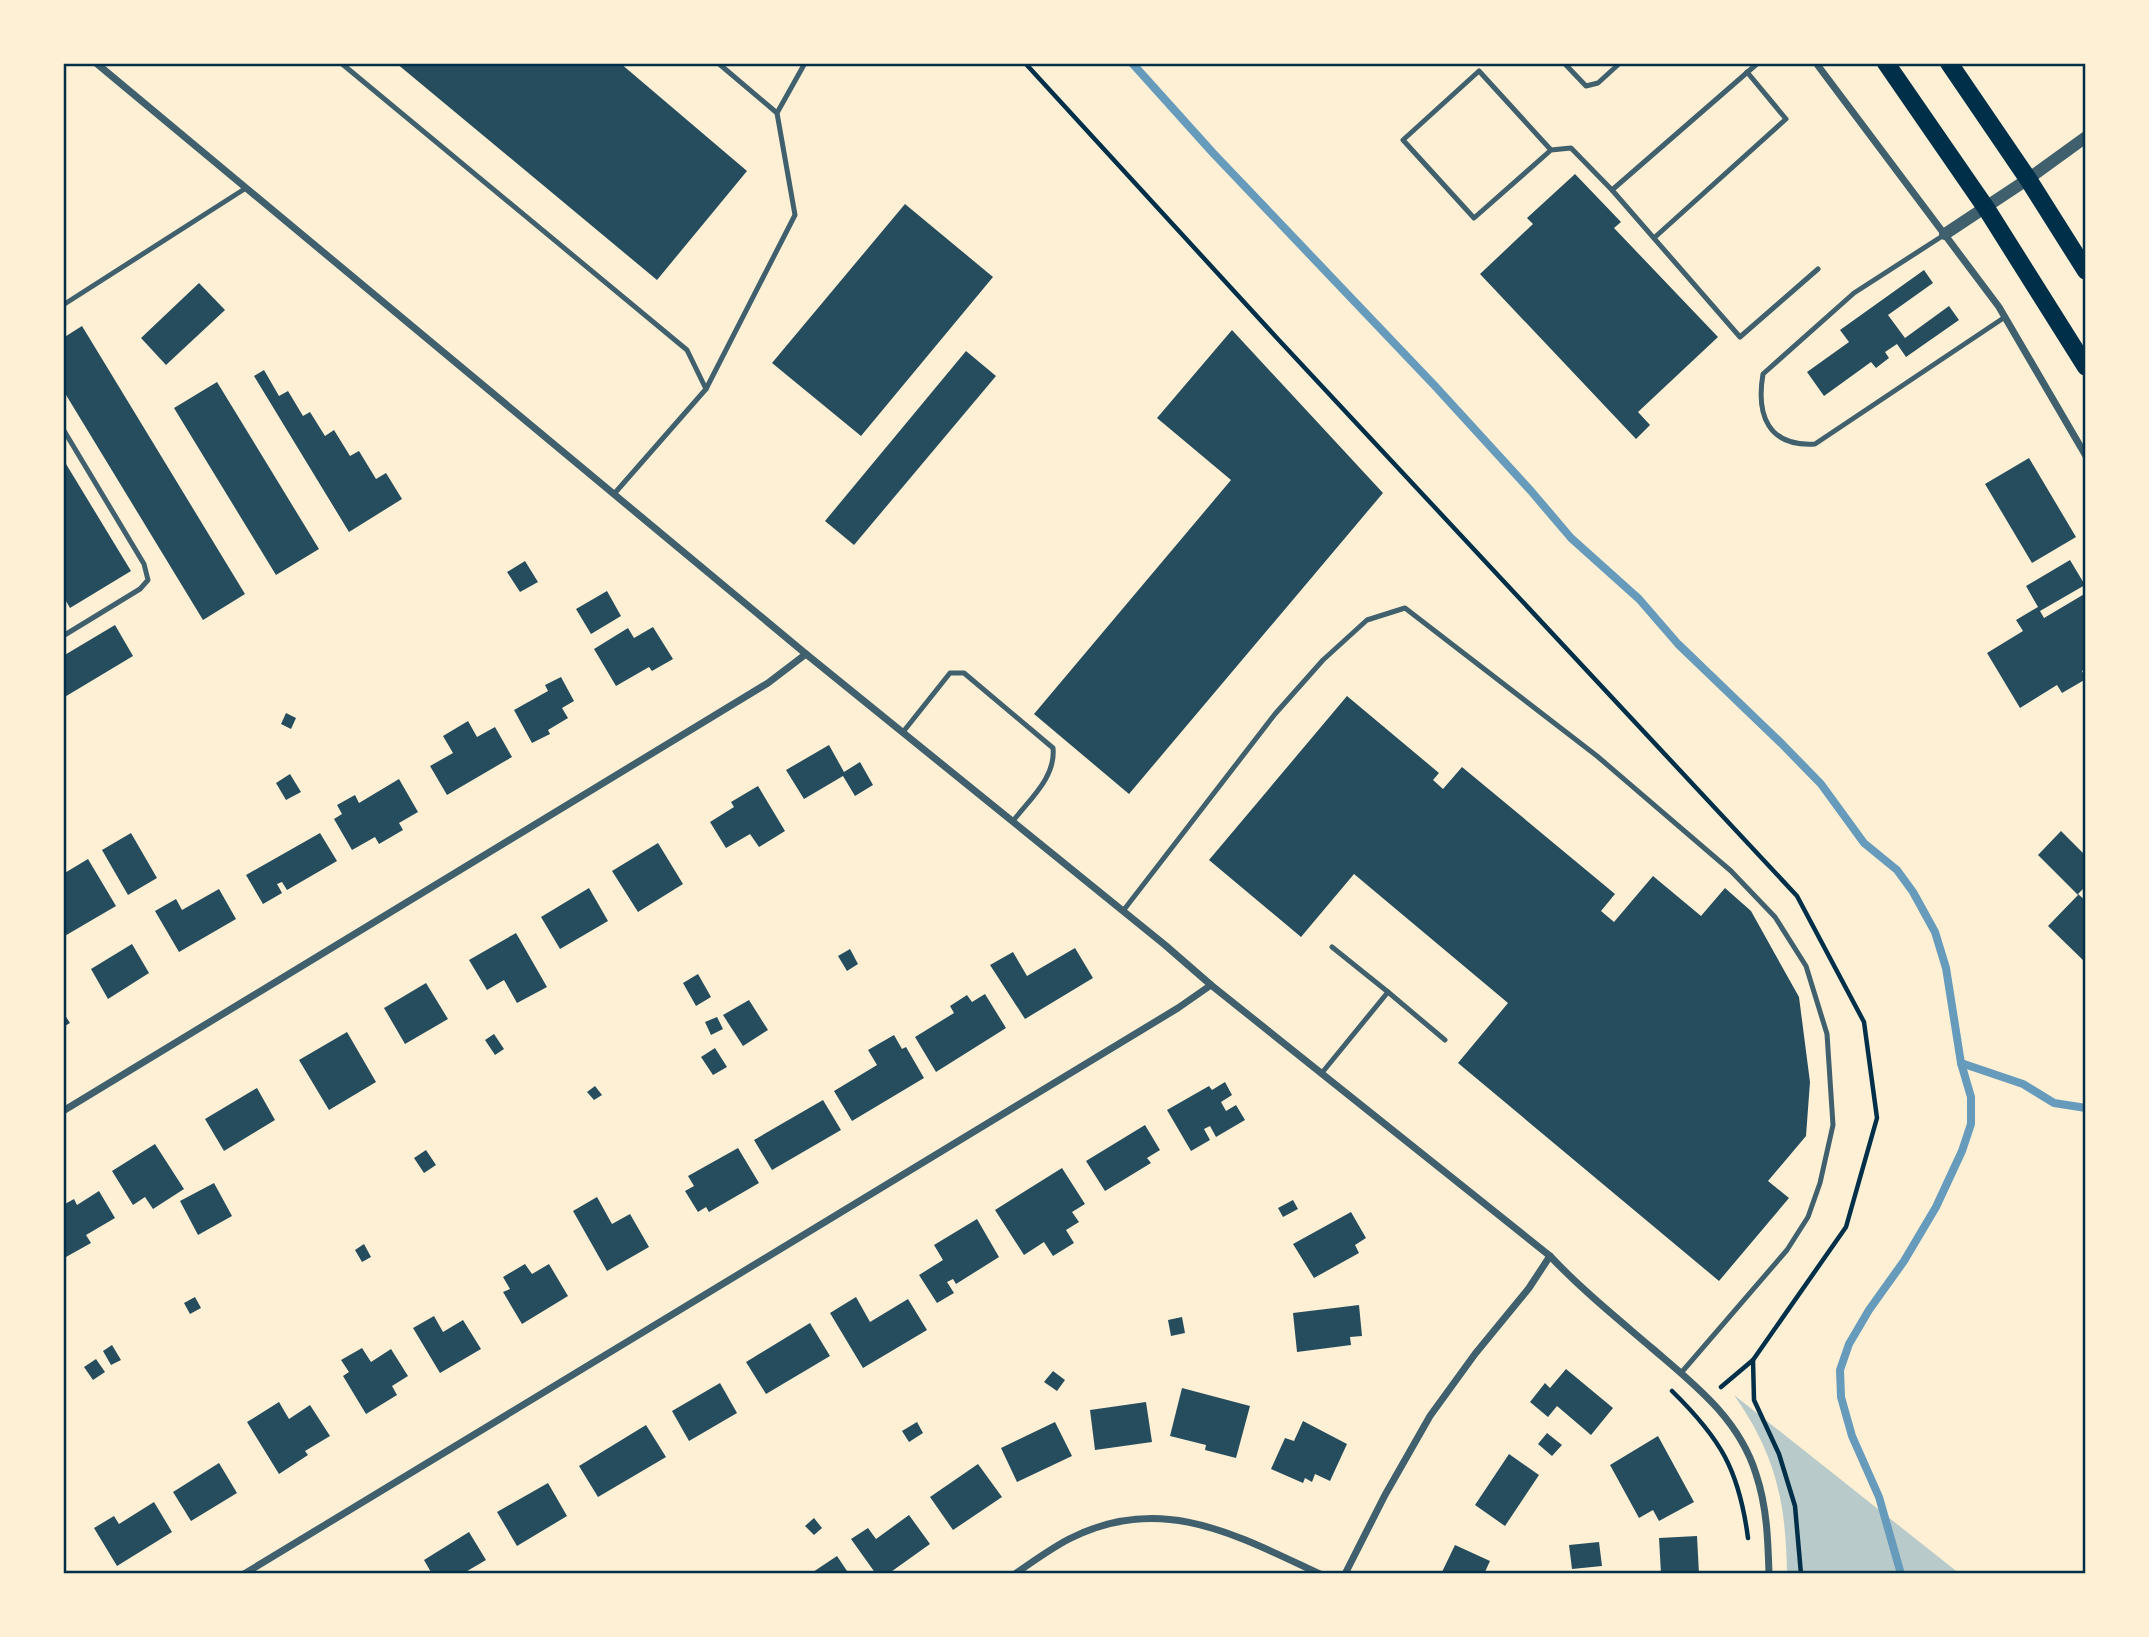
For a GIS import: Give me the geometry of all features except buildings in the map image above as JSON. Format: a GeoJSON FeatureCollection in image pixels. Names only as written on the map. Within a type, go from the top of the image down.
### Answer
{"type":"FeatureCollection","features":[{"type":"Feature","properties":{"kind":"main road"},"geometry":{"type":"LineString","coordinates":[[1886,63],[1986,208],[2086,367]]}},
{"type":"Feature","properties":{"kind":"main road"},"geometry":{"type":"LineString","coordinates":[[1949,63],[2028,179],[2086,271]]}},
{"type":"Feature","properties":{"kind":"street"},"geometry":{"type":"LineString","coordinates":[[96,63],[806,654],[1211,985],[1550,1256],[1573,1281],[1709,1397],[1729,1420],[1756,1472],[1765,1504],[1769,1574]]}},
{"type":"Feature","properties":{"kind":"street"},"geometry":{"type":"LineString","coordinates":[[1816,63],[2005,317],[2086,456]]}},
{"type":"Feature","properties":{"kind":"street"},"geometry":{"type":"LineString","coordinates":[[1945,234],[2086,137]]}},
{"type":"Feature","properties":{"kind":"street"},"geometry":{"type":"LineString","coordinates":[[63,1111],[768,683],[806,654]]}},
{"type":"Feature","properties":{"kind":"street"},"geometry":{"type":"LineString","coordinates":[[244,1574],[1166,1015],[1211,985]]}},
{"type":"Feature","properties":{"kind":"street"},"geometry":{"type":"LineString","coordinates":[[1345,1574],[1385,1495],[1430,1416],[1475,1354],[1530,1288],[1550,1256]]}},
{"type":"Feature","properties":{"kind":"street"},"geometry":{"type":"LineString","coordinates":[[1015,1574],[1069,1539],[1092,1529],[1128,1520],[1158,1517],[1198,1522],[1238,1536],[1320,1574]]}},
{"type":"Feature","properties":{"kind":"lane"},"geometry":{"type":"LineString","coordinates":[[341,63],[687,350],[706,389]]}},
{"type":"Feature","properties":{"kind":"lane"},"geometry":{"type":"LineString","coordinates":[[718,63],[778,113]]}},
{"type":"Feature","properties":{"kind":"lane"},"geometry":{"type":"LineString","coordinates":[[614,494],[706,389],[795,215],[778,113],[805,63]]}},
{"type":"Feature","properties":{"kind":"lane"},"geometry":{"type":"LineString","coordinates":[[1564,63],[1586,86],[1598,83],[1620,63]]}},
{"type":"Feature","properties":{"kind":"lane"},"geometry":{"type":"LineString","coordinates":[[1612,190],[1758,63]]}},
{"type":"Feature","properties":{"kind":"lane"},"geometry":{"type":"LineString","coordinates":[[1551,150],[1479,71],[1403,140],[1474,218],[1551,150],[1571,148],[1612,190],[1740,337],[1818,269]]}},
{"type":"Feature","properties":{"kind":"lane"},"geometry":{"type":"LineString","coordinates":[[1654,238],[1786,119],[1747,72]]}},
{"type":"Feature","properties":{"kind":"lane"},"geometry":{"type":"LineString","coordinates":[[63,305],[246,188]]}},
{"type":"Feature","properties":{"kind":"lane"},"geometry":{"type":"LineString","coordinates":[[1945,234],[1854,293],[1763,374],[1760,392],[1767,424],[1781,438],[1797,446],[1815,444],[2005,317]]}},
{"type":"Feature","properties":{"kind":"lane"},"geometry":{"type":"LineString","coordinates":[[63,429],[144,564],[148,580],[141,589],[63,636]]}},
{"type":"Feature","properties":{"kind":"lane"},"geometry":{"type":"LineString","coordinates":[[1123,911],[1275,714],[1323,660],[1367,620],[1387,612],[1405,608],[1597,756],[1731,871],[1775,917],[1806,965],[1827,1034],[1833,1125],[1820,1183],[1808,1217],[1787,1250],[1681,1373]]}},
{"type":"Feature","properties":{"kind":"lane"},"geometry":{"type":"LineString","coordinates":[[903,732],[950,673],[964,673],[1053,748],[1054,762],[1049,774],[1013,821]]}},
{"type":"Feature","properties":{"kind":"lane"},"geometry":{"type":"LineString","coordinates":[[1332,947],[1445,1040]]}},
{"type":"Feature","properties":{"kind":"lane"},"geometry":{"type":"LineString","coordinates":[[1321,1074],[1388,992]]}},
{"type":"Feature","properties":{"kind":"path"},"geometry":{"type":"LineString","coordinates":[[1025,63],[1276,337],[1797,896],[1864,1022],[1877,1118],[1846,1227],[1753,1360],[1691,1410]]}},
{"type":"Feature","properties":{"kind":"path"},"geometry":{"type":"LineString","coordinates":[[1753,1360],[1754,1400],[1779,1454],[1795,1506],[1801,1574]]}},
{"type":"Feature","properties":{"kind":"path"},"geometry":{"type":"LineString","coordinates":[[1672,1391],[1691,1410],[1729,1460],[1744,1503],[1750,1550]]}},
{"type":"Feature","properties":{"kind":"shaded area"},"geometry":{"type":"Polygon","coordinates":[[[1734,1395],[1960,1574],[1787,1574],[1784,1524],[1776,1480],[1760,1438],[1734,1395]]]}},
{"type":"Feature","properties":{"kind":"waterway"},"geometry":{"type":"LineString","coordinates":[[1132,63],[1213,153],[1435,386],[1571,538],[1639,599],[1678,644],[1821,784],[1864,843],[1897,870],[1913,892],[1935,932],[1946,968],[1961,1063],[1971,1097],[1971,1124],[1962,1151],[1936,1207],[1904,1261],[1869,1310],[1849,1344],[1840,1370],[1841,1397],[1852,1436],[1879,1497],[1901,1574]]}},
{"type":"Feature","properties":{"kind":"waterway"},"geometry":{"type":"LineString","coordinates":[[1961,1063],[2023,1084],[2054,1103],[2086,1108]]}}]}
